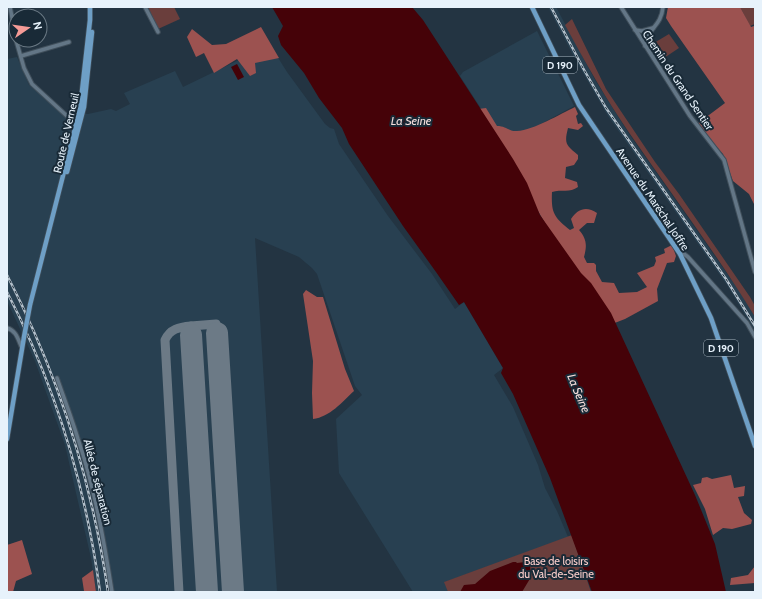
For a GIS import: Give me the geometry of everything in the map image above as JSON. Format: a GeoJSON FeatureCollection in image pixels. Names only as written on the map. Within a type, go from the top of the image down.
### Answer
{"type":"FeatureCollection","features":[{"type":"Feature","properties":{"kind":"main road","name":"Route de Verneuil"},"geometry":{"type":"LineString","coordinates":[[7,439],[30,305],[78,118],[92,7]]}},
{"type":"Feature","properties":{"kind":"main road","name":"Route de Verneuil"},"geometry":{"type":"LineString","coordinates":[[41,260],[84,105],[91,39],[92,7]]}},
{"type":"Feature","properties":{"kind":"main road","name":"Avenue du Maréchal Joffre"},"geometry":{"type":"LineString","coordinates":[[532,7],[578,102],[680,254],[711,318],[755,446]]}},
{"type":"Feature","properties":{"kind":"street"},"geometry":{"type":"LineString","coordinates":[[145,7],[158,32]]}},
{"type":"Feature","properties":{"kind":"street","name":"Chemin du Grand Sentier"},"geometry":{"type":"LineString","coordinates":[[620,7],[690,116],[724,160],[755,272]]}},
{"type":"Feature","properties":{"kind":"street"},"geometry":{"type":"LineString","coordinates":[[645,46],[647,36],[660,19],[663,7]]}},
{"type":"Feature","properties":{"kind":"street"},"geometry":{"type":"LineString","coordinates":[[635,30],[653,28]]}},
{"type":"Feature","properties":{"kind":"street"},"geometry":{"type":"LineString","coordinates":[[639,37],[642,30]]}},
{"type":"Feature","properties":{"kind":"street"},"geometry":{"type":"LineString","coordinates":[[639,37],[647,36]]}},
{"type":"Feature","properties":{"kind":"street"},"geometry":{"type":"LineString","coordinates":[[21,56],[69,42]]}},
{"type":"Feature","properties":{"kind":"street"},"geometry":{"type":"LineString","coordinates":[[19,48],[27,75],[35,88],[67,116],[78,118],[79,125]]}},
{"type":"Feature","properties":{"kind":"street"},"geometry":{"type":"LineString","coordinates":[[680,254],[684,254],[688,258],[749,325],[755,337]]}},
{"type":"Feature","properties":{"kind":"street"},"geometry":{"type":"LineString","coordinates":[[7,328],[13,330],[22,348]]}},
{"type":"Feature","properties":{"kind":"street","name":"Allée de séparation"},"geometry":{"type":"LineString","coordinates":[[57,378],[79,440],[93,493],[105,546],[112,592]]}},
{"type":"Feature","properties":{"kind":"shaded area"},"geometry":{"type":"Polygon","coordinates":[[[548,7],[556,7],[595,80],[629,134],[740,292],[755,317],[755,331],[727,285],[608,116],[575,59],[548,7]]]}},
{"type":"Feature","properties":{"kind":"shaded area"},"geometry":{"type":"Polygon","coordinates":[[[668,7],[740,7],[751,27],[754,26],[755,28],[755,206],[749,194],[733,181],[723,154],[697,124],[725,103],[666,18],[668,7]]]}},
{"type":"Feature","properties":{"kind":"shaded area"},"geometry":{"type":"Polygon","coordinates":[[[261,27],[279,58],[255,63],[256,73],[250,76],[237,59],[214,73],[204,53],[196,57],[187,37],[192,29],[212,45],[226,44],[261,27]]]}},
{"type":"Feature","properties":{"kind":"shaded area"},"geometry":{"type":"Polygon","coordinates":[[[537,31],[574,106],[504,144],[460,76],[463,72],[537,31]]]}},
{"type":"Feature","properties":{"kind":"shaded area"},"geometry":{"type":"Polygon","coordinates":[[[270,45],[287,72],[325,124],[334,129],[339,144],[388,216],[432,274],[455,309],[464,302],[503,368],[494,375],[513,407],[538,465],[545,488],[568,537],[445,582],[448,592],[413,592],[339,473],[336,419],[362,395],[355,386],[317,274],[299,257],[255,238],[277,592],[114,592],[102,524],[82,446],[60,390],[77,441],[91,493],[103,547],[110,592],[96,592],[91,558],[65,445],[35,361],[7,301],[7,59],[17,57],[29,85],[65,114],[88,114],[111,109],[116,111],[130,104],[124,93],[175,71],[183,87],[270,45]]]}},
{"type":"Feature","properties":{"kind":"shaded area"},"geometry":{"type":"Polygon","coordinates":[[[575,107],[578,114],[576,116],[578,124],[581,123],[583,126],[578,130],[568,128],[566,141],[571,149],[578,155],[578,159],[574,165],[566,167],[565,178],[577,182],[578,187],[572,190],[552,192],[552,205],[557,218],[570,230],[574,228],[571,219],[580,210],[590,209],[597,213],[594,223],[587,223],[579,230],[585,240],[586,249],[584,257],[587,263],[594,263],[596,265],[596,271],[602,282],[614,283],[619,293],[637,292],[647,287],[637,273],[654,266],[656,261],[655,257],[665,253],[664,249],[672,245],[676,256],[674,262],[667,263],[657,289],[658,301],[625,319],[612,324],[555,240],[478,109],[486,108],[497,126],[514,131],[524,130],[539,125],[575,107]]]}},
{"type":"Feature","properties":{"kind":"shaded area"},"geometry":{"type":"Polygon","coordinates":[[[306,290],[317,297],[323,297],[345,369],[354,391],[330,412],[319,418],[313,419],[313,361],[303,294],[306,290]]]}},
{"type":"Feature","properties":{"kind":"shaded area"},"geometry":{"type":"Polygon","coordinates":[[[731,475],[734,488],[745,486],[744,496],[738,497],[744,513],[752,520],[751,524],[732,529],[723,528],[713,535],[705,509],[693,485],[701,483],[702,478],[707,477],[712,479],[731,475]]]}},
{"type":"Feature","properties":{"kind":"shaded area"},"geometry":{"type":"Polygon","coordinates":[[[22,540],[32,574],[16,581],[13,592],[7,592],[7,545],[22,540]]]}},
{"type":"Feature","properties":{"kind":"shaded area"},"geometry":{"type":"Polygon","coordinates":[[[755,566],[755,583],[730,585],[731,578],[748,575],[755,566]]]}},
{"type":"Feature","properties":{"kind":"shaded area"},"geometry":{"type":"Polygon","coordinates":[[[93,570],[96,592],[83,592],[82,578],[93,570]]]}},
{"type":"Feature","properties":{"kind":"green space"},"geometry":{"type":"Polygon","coordinates":[[[148,7],[174,7],[180,19],[158,29],[148,7]]]}},
{"type":"Feature","properties":{"kind":"green space"},"geometry":{"type":"Polygon","coordinates":[[[740,7],[755,7],[755,24],[750,26],[740,7]]]}},
{"type":"Feature","properties":{"kind":"green space"},"geometry":{"type":"Polygon","coordinates":[[[572,19],[606,89],[655,162],[679,194],[750,297],[755,306],[755,317],[725,270],[630,134],[604,94],[565,25],[572,19]]]}},
{"type":"Feature","properties":{"kind":"green space"},"geometry":{"type":"Polygon","coordinates":[[[669,34],[679,48],[664,58],[654,43],[669,34]]]}},
{"type":"Feature","properties":{"kind":"green space","name":"Base de loisirs du Val-de-Seine"},"geometry":{"type":"Polygon","coordinates":[[[572,535],[591,592],[448,592],[444,582],[572,535]]]}},
{"type":"Feature","properties":{"kind":"water","name":"La Seine"},"geometry":{"type":"Polygon","coordinates":[[[272,7],[412,7],[423,20],[513,159],[527,183],[540,215],[581,273],[591,283],[611,313],[695,495],[715,544],[726,592],[592,592],[550,478],[513,394],[501,373],[503,368],[464,302],[459,305],[403,226],[349,144],[342,128],[319,98],[304,73],[281,45],[278,36],[283,26],[272,7]]]}},
{"type":"Feature","properties":{"kind":"water"},"geometry":{"type":"Polygon","coordinates":[[[237,64],[244,77],[238,80],[231,67],[237,64]]]}},
{"type":"Feature","properties":{"kind":"water"},"geometry":{"type":"Polygon","coordinates":[[[513,562],[525,562],[530,565],[531,577],[522,592],[460,592],[464,585],[475,584],[490,571],[513,562]]]}},
{"type":"Feature","properties":{"kind":"taxiway"},"geometry":{"type":"LineString","coordinates":[[191,326],[216,324],[217,333]]}},
{"type":"Feature","properties":{"kind":"taxiway"},"geometry":{"type":"LineString","coordinates":[[179,592],[165,340],[169,333],[175,329],[183,327],[191,326],[191,335]]}},
{"type":"Feature","properties":{"kind":"runway"},"geometry":{"type":"LineString","coordinates":[[217,333],[233,592]]}},
{"type":"Feature","properties":{"kind":"runway"},"geometry":{"type":"LineString","coordinates":[[191,335],[207,592]]}},
{"type":"Feature","properties":{"kind":"railway"},"geometry":{"type":"LineString","coordinates":[[551,7],[606,108],[726,279],[755,326]]}},
{"type":"Feature","properties":{"kind":"railway"},"geometry":{"type":"LineString","coordinates":[[7,275],[42,351],[71,429],[93,510],[108,592]]}},
{"type":"Feature","properties":{"kind":"railway"},"geometry":{"type":"LineString","coordinates":[[7,292],[40,363],[66,438],[86,514],[100,592]]}}]}
